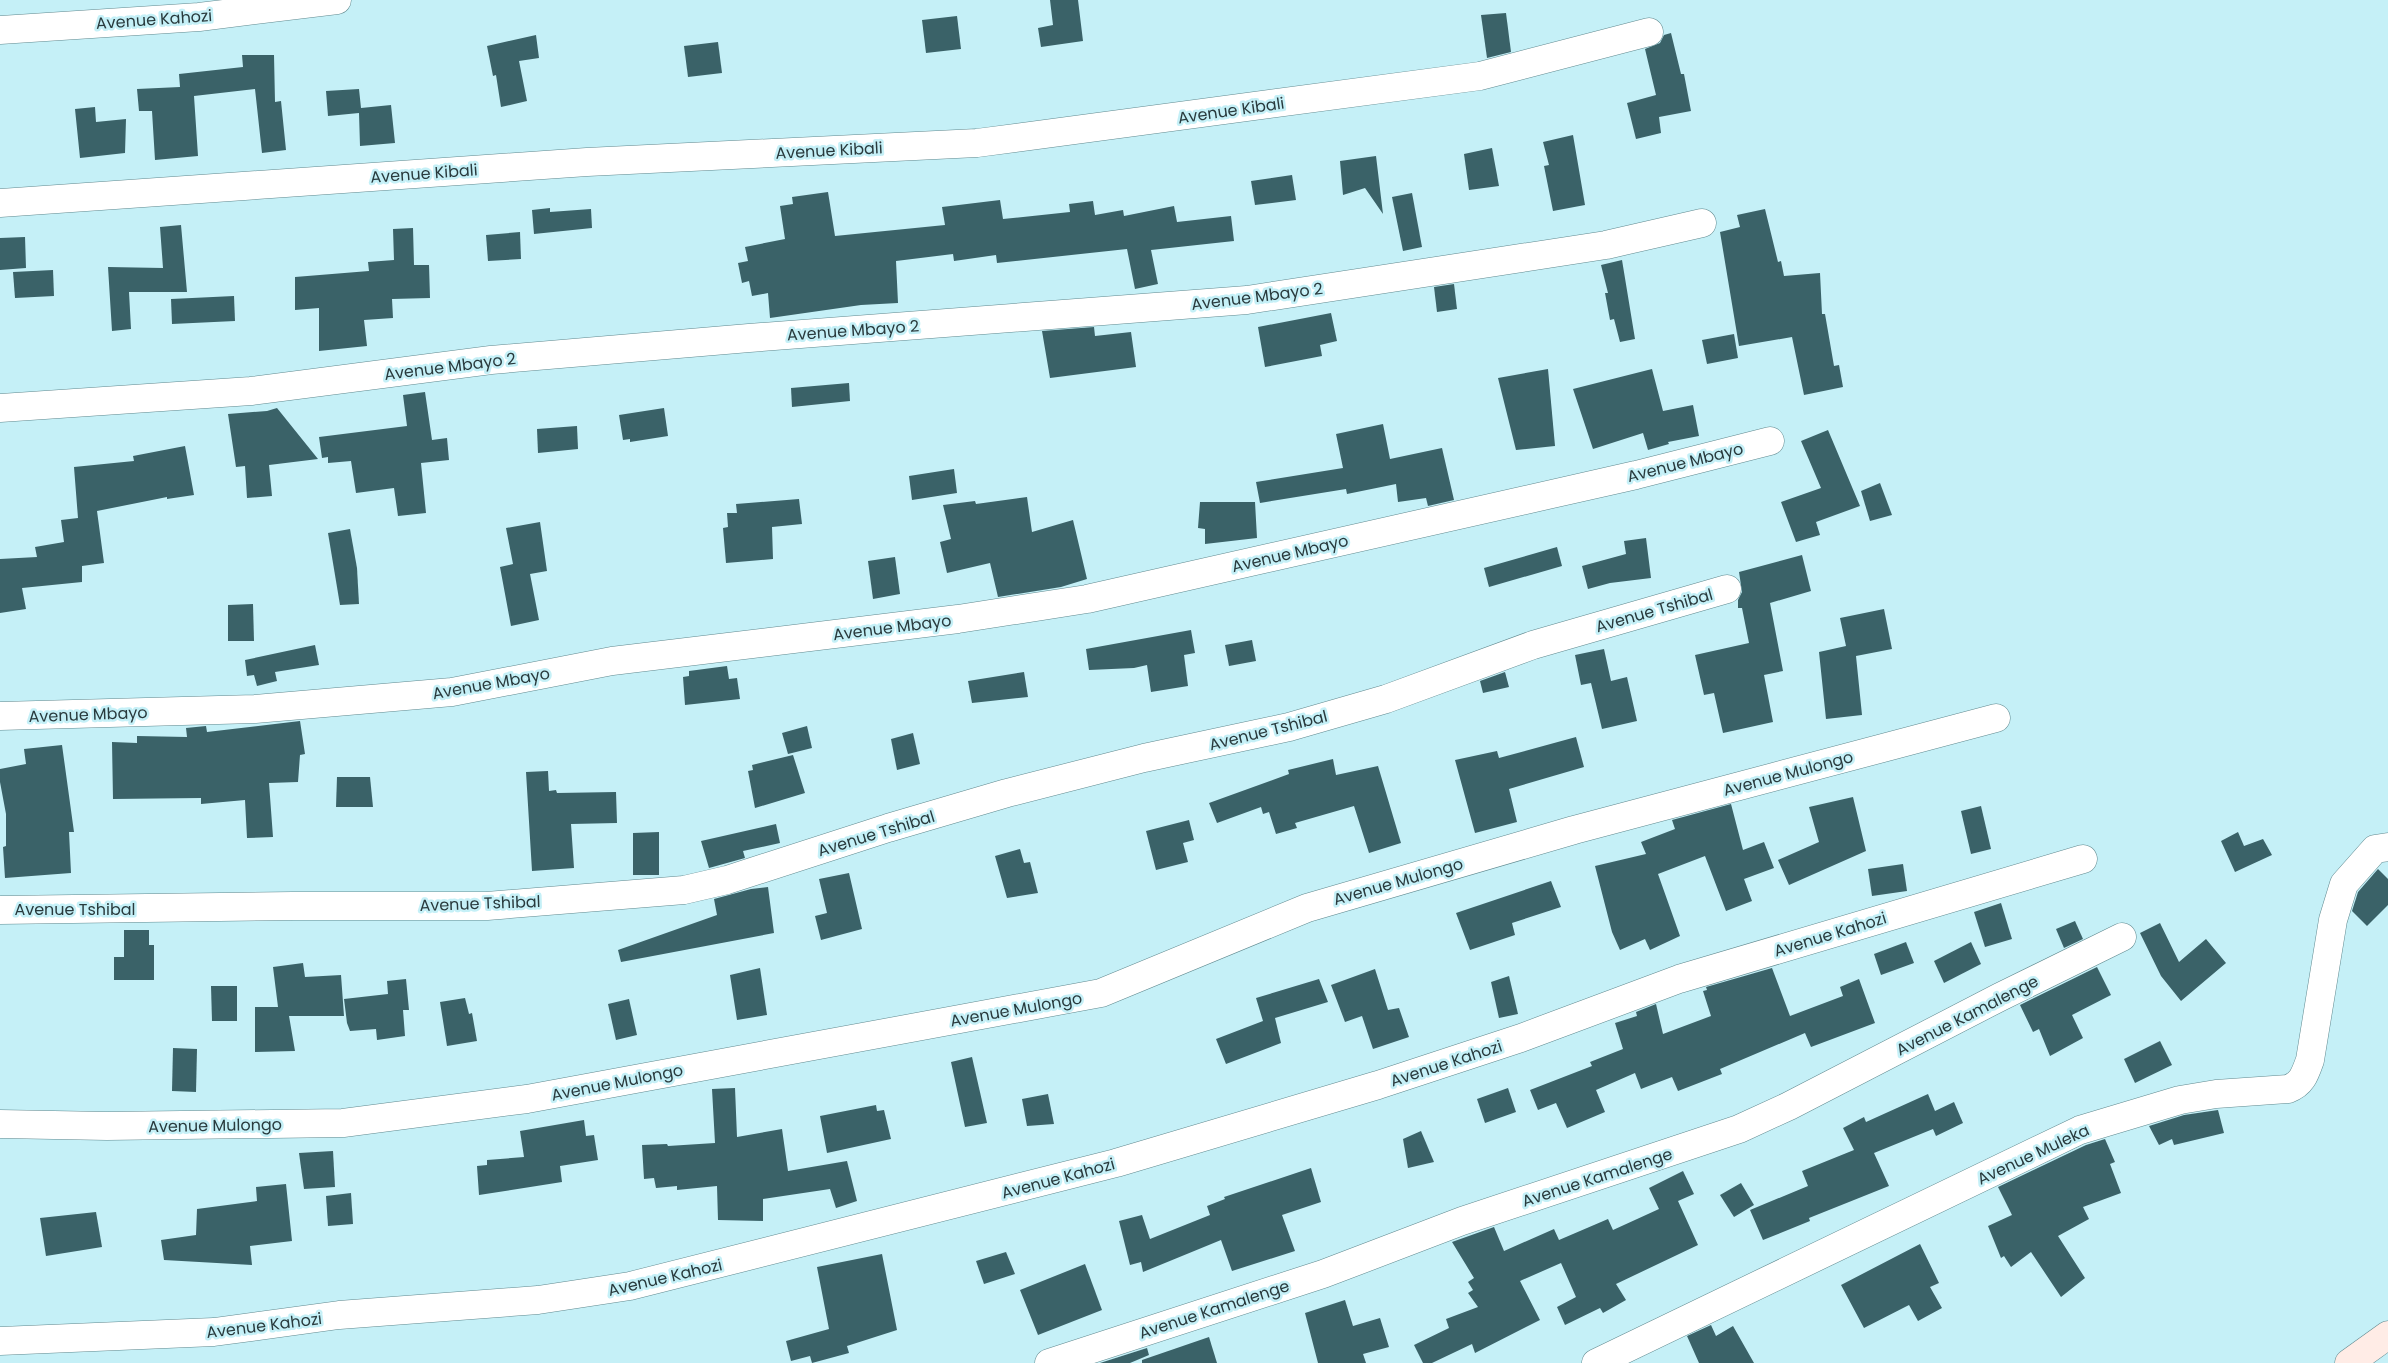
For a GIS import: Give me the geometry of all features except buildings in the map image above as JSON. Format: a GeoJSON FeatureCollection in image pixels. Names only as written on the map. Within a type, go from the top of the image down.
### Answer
{"type":"FeatureCollection","features":[{"type":"Feature","properties":{"kind":"street","name":"Avenue Kahozi"},"geometry":{"type":"LineString","coordinates":[[0,30],[199,17],[337,0]]}},
{"type":"Feature","properties":{"kind":"street","name":"Avenue Kibali"},"geometry":{"type":"LineString","coordinates":[[0,203],[588,162],[977,143],[1480,76],[1648,32]]}},
{"type":"Feature","properties":{"kind":"street","name":"Avenue Mbayo 2"},"geometry":{"type":"LineString","coordinates":[[0,408],[251,391],[520,358],[1246,300],[1606,245],[1702,223]]}},
{"type":"Feature","properties":{"kind":"street","name":"Avenue Mbayo"},"geometry":{"type":"LineString","coordinates":[[0,716],[255,709],[452,692],[612,661],[958,619],[1087,599],[1636,474],[1770,441]]}},
{"type":"Feature","properties":{"kind":"street","name":"Avenue Tshibal"},"geometry":{"type":"LineString","coordinates":[[0,910],[293,906],[487,906],[684,890],[726,880],[888,828],[1007,793],[1144,758],[1289,727],[1368,704],[1532,645],[1727,589]]}},
{"type":"Feature","properties":{"kind":"street","name":"Avenue Mulongo"},"geometry":{"type":"LineString","coordinates":[[0,1124],[107,1126],[344,1123],[527,1099],[1101,994],[1307,908],[1584,827],[1996,718]]}},
{"type":"Feature","properties":{"kind":"street","name":"Avenue Muleka"},"geometry":{"type":"LineString","coordinates":[[1596,1363],[2080,1130],[2180,1100],[2216,1094],[2288,1089],[2298,1085],[2305,1075],[2310,1060],[2333,920],[2344,884],[2375,849],[2388,847]]}},
{"type":"Feature","properties":{"kind":"street","name":"Avenue Kahozi"},"geometry":{"type":"LineString","coordinates":[[0,1341],[214,1332],[339,1316],[538,1300],[630,1286],[1116,1163],[1378,1085],[1486,1050],[1679,978],[2083,859]]}},
{"type":"Feature","properties":{"kind":"street","name":"Avenue Kamalenge"},"geometry":{"type":"LineString","coordinates":[[1049,1363],[1323,1274],[1462,1221],[1739,1129],[1789,1106],[2000,997],[2122,937]]}},
{"type":"Feature","properties":{"kind":"street"},"geometry":{"type":"LineString","coordinates":[[2349,1363],[2388,1335]]}}]}
